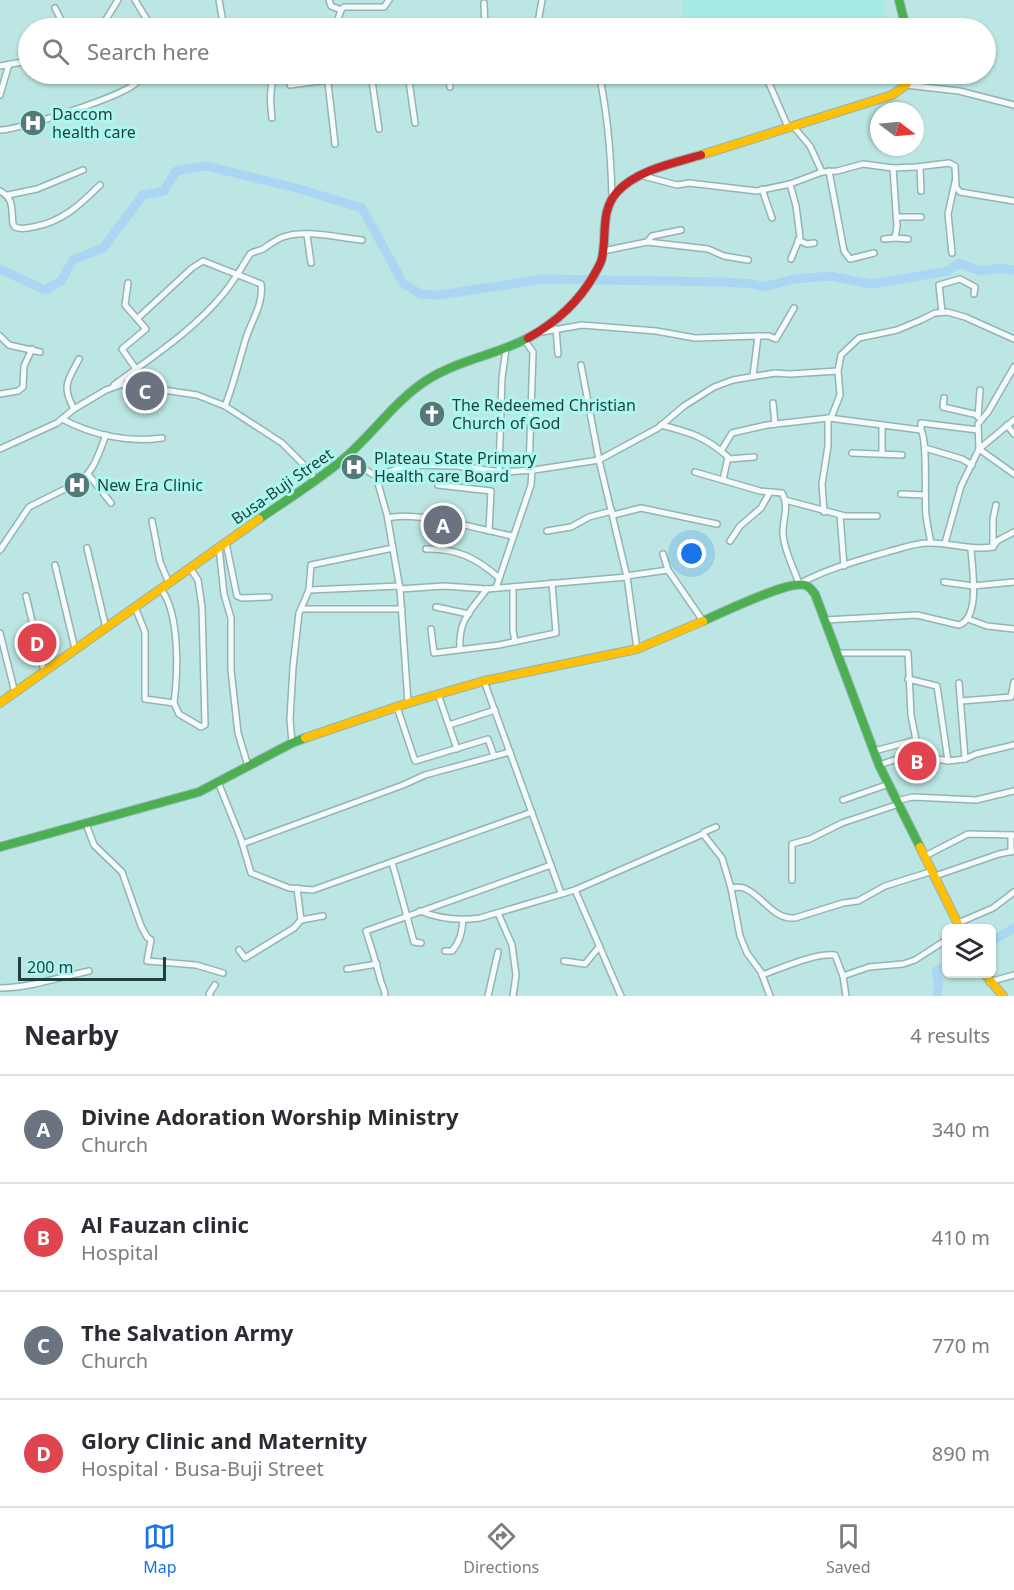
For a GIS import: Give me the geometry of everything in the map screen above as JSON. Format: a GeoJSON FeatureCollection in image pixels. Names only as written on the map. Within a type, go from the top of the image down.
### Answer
{"type":"FeatureCollection","features":[{"type":"Feature","properties":{"kind":"street"},"geometry":{"type":"LineString","coordinates":[[107,18],[118,0]]}},
{"type":"Feature","properties":{"kind":"street"},"geometry":{"type":"LineString","coordinates":[[135,0],[146,18]]}},
{"type":"Feature","properties":{"kind":"street"},"geometry":{"type":"LineString","coordinates":[[219,0],[222,18]]}},
{"type":"Feature","properties":{"kind":"street"},"geometry":{"type":"LineString","coordinates":[[329,0],[330,6],[341,9],[347,6],[384,7],[389,0]]}},
{"type":"Feature","properties":{"kind":"street"},"geometry":{"type":"LineString","coordinates":[[539,18],[542,0]]}},
{"type":"Feature","properties":{"kind":"street"},"geometry":{"type":"LineString","coordinates":[[899,0],[903,18]]}},
{"type":"Feature","properties":{"kind":"street"},"geometry":{"type":"LineString","coordinates":[[484,3],[485,18]]}},
{"type":"Feature","properties":{"kind":"street"},"geometry":{"type":"LineString","coordinates":[[55,8],[60,18]]}},
{"type":"Feature","properties":{"kind":"street"},"geometry":{"type":"LineString","coordinates":[[338,18],[341,9]]}},
{"type":"Feature","properties":{"kind":"street"},"geometry":{"type":"LineString","coordinates":[[0,66],[18,63]]}},
{"type":"Feature","properties":{"kind":"street"},"geometry":{"type":"LineString","coordinates":[[0,95],[9,64]]}},
{"type":"Feature","properties":{"kind":"street"},"geometry":{"type":"LineString","coordinates":[[0,130],[64,114],[112,96],[135,84]]}},
{"type":"Feature","properties":{"kind":"street"},"geometry":{"type":"LineString","coordinates":[[272,84],[272,118]]}},
{"type":"Feature","properties":{"kind":"street"},"geometry":{"type":"LineString","coordinates":[[291,85],[296,84]]}},
{"type":"Feature","properties":{"kind":"street"},"geometry":{"type":"LineString","coordinates":[[328,84],[335,144]]}},
{"type":"Feature","properties":{"kind":"street"},"geometry":{"type":"LineString","coordinates":[[373,84],[380,129]]}},
{"type":"Feature","properties":{"kind":"street"},"geometry":{"type":"LineString","coordinates":[[409,84],[415,123]]}},
{"type":"Feature","properties":{"kind":"street"},"geometry":{"type":"LineString","coordinates":[[601,84],[611,148],[612,199]]}},
{"type":"Feature","properties":{"kind":"street"},"geometry":{"type":"LineString","coordinates":[[770,84],[790,126],[810,146],[822,172]]}},
{"type":"Feature","properties":{"kind":"street"},"geometry":{"type":"LineString","coordinates":[[748,260],[724,256],[708,249],[647,242],[603,251],[606,214],[612,199],[625,184],[641,176],[790,126],[892,95],[906,85],[959,91],[1014,105]]}},
{"type":"Feature","properties":{"kind":"street"},"geometry":{"type":"LineString","coordinates":[[641,176],[677,185],[689,183],[725,188],[762,189],[790,184],[822,172],[863,164],[893,168],[954,164],[957,190],[965,194],[1014,201]]}},
{"type":"Feature","properties":{"kind":"street"},"geometry":{"type":"LineString","coordinates":[[920,166],[921,191]]}},
{"type":"Feature","properties":{"kind":"street"},"geometry":{"type":"LineString","coordinates":[[893,168],[897,226],[895,238]]}},
{"type":"Feature","properties":{"kind":"street"},"geometry":{"type":"LineString","coordinates":[[0,191],[8,195],[38,189],[83,170]]}},
{"type":"Feature","properties":{"kind":"street"},"geometry":{"type":"LineString","coordinates":[[829,171],[844,250],[850,259],[874,253]]}},
{"type":"Feature","properties":{"kind":"street"},"geometry":{"type":"LineString","coordinates":[[952,254],[948,214],[952,187],[956,180]]}},
{"type":"Feature","properties":{"kind":"street"},"geometry":{"type":"LineString","coordinates":[[790,184],[800,237],[791,259]]}},
{"type":"Feature","properties":{"kind":"street"},"geometry":{"type":"LineString","coordinates":[[8,195],[12,204],[13,224],[20,229],[42,226],[68,214],[100,185]]}},
{"type":"Feature","properties":{"kind":"street"},"geometry":{"type":"LineString","coordinates":[[762,189],[772,218]]}},
{"type":"Feature","properties":{"kind":"street"},"geometry":{"type":"LineString","coordinates":[[896,217],[921,217]]}},
{"type":"Feature","properties":{"kind":"street"},"geometry":{"type":"LineString","coordinates":[[647,242],[652,236],[681,230]]}},
{"type":"Feature","properties":{"kind":"street"},"geometry":{"type":"LineString","coordinates":[[307,235],[311,263]]}},
{"type":"Feature","properties":{"kind":"street"},"geometry":{"type":"LineString","coordinates":[[0,449],[62,419],[163,350],[223,294],[253,251],[264,248],[269,243],[285,236],[307,235],[362,240]]}},
{"type":"Feature","properties":{"kind":"street"},"geometry":{"type":"LineString","coordinates":[[884,239],[908,239]]}},
{"type":"Feature","properties":{"kind":"street"},"geometry":{"type":"LineString","coordinates":[[798,240],[807,244],[814,243]]}},
{"type":"Feature","properties":{"kind":"street","name":"Busa-Buji Street"},"geometry":{"type":"LineString","coordinates":[[0,703],[316,480],[363,442],[407,396],[426,381],[525,341],[538,332],[580,298],[600,264],[603,251]]}},
{"type":"Feature","properties":{"kind":"street"},"geometry":{"type":"LineString","coordinates":[[138,318],[192,268],[203,261],[257,280],[261,284],[262,292],[225,406]]}},
{"type":"Feature","properties":{"kind":"street"},"geometry":{"type":"LineString","coordinates":[[942,312],[939,285],[960,279],[975,287],[974,294]]}},
{"type":"Feature","properties":{"kind":"street"},"geometry":{"type":"LineString","coordinates":[[128,283],[125,305],[146,329],[122,349],[136,369]]}},
{"type":"Feature","properties":{"kind":"street"},"geometry":{"type":"LineString","coordinates":[[538,332],[582,325],[656,331],[695,338],[770,336],[776,339],[794,308]]}},
{"type":"Feature","properties":{"kind":"street"},"geometry":{"type":"LineString","coordinates":[[824,512],[822,484],[830,418],[840,395],[838,370],[841,356],[859,338],[897,330],[935,313],[947,312],[965,317],[1014,339]]}},
{"type":"Feature","properties":{"kind":"street"},"geometry":{"type":"LineString","coordinates":[[556,329],[558,354]]}},
{"type":"Feature","properties":{"kind":"street"},"geometry":{"type":"LineString","coordinates":[[0,336],[9,345],[40,352]]}},
{"type":"Feature","properties":{"kind":"street"},"geometry":{"type":"LineString","coordinates":[[753,376],[758,336]]}},
{"type":"Feature","properties":{"kind":"street"},"geometry":{"type":"LineString","coordinates":[[496,588],[531,485],[533,352],[525,341]]}},
{"type":"Feature","properties":{"kind":"street"},"geometry":{"type":"LineString","coordinates":[[0,394],[18,391],[23,387],[24,366],[32,349]]}},
{"type":"Feature","properties":{"kind":"street"},"geometry":{"type":"LineString","coordinates":[[498,471],[502,378],[506,349]]}},
{"type":"Feature","properties":{"kind":"street"},"geometry":{"type":"LineString","coordinates":[[74,409],[67,396],[66,385],[79,359]]}},
{"type":"Feature","properties":{"kind":"street"},"geometry":{"type":"LineString","coordinates":[[581,365],[599,460],[626,577],[637,649]]}},
{"type":"Feature","properties":{"kind":"street"},"geometry":{"type":"LineString","coordinates":[[979,449],[980,422],[1014,367]]}},
{"type":"Feature","properties":{"kind":"street"},"geometry":{"type":"LineString","coordinates":[[376,476],[408,465],[457,466],[498,471],[531,470],[599,460],[661,425],[684,406],[714,387],[753,376],[838,370]]}},
{"type":"Feature","properties":{"kind":"street"},"geometry":{"type":"LineString","coordinates":[[112,386],[123,384],[197,395],[225,406],[274,436],[297,457],[316,480]]}},
{"type":"Feature","properties":{"kind":"street"},"geometry":{"type":"LineString","coordinates":[[980,390],[978,415],[980,422]]}},
{"type":"Feature","properties":{"kind":"street"},"geometry":{"type":"LineString","coordinates":[[944,398],[943,407],[978,415]]}},
{"type":"Feature","properties":{"kind":"street"},"geometry":{"type":"LineString","coordinates":[[773,403],[775,424]]}},
{"type":"Feature","properties":{"kind":"street"},"geometry":{"type":"LineString","coordinates":[[721,451],[732,433],[775,424],[830,418],[921,430]]}},
{"type":"Feature","properties":{"kind":"street"},"geometry":{"type":"LineString","coordinates":[[62,419],[81,429],[106,435],[140,440],[162,438]]}},
{"type":"Feature","properties":{"kind":"street"},"geometry":{"type":"LineString","coordinates":[[945,543],[958,495],[979,449],[1014,420]]}},
{"type":"Feature","properties":{"kind":"street"},"geometry":{"type":"LineString","coordinates":[[931,543],[926,514],[925,448],[921,423],[978,430]]}},
{"type":"Feature","properties":{"kind":"street"},"geometry":{"type":"LineString","coordinates":[[661,425],[701,436],[729,459],[754,457]]}},
{"type":"Feature","properties":{"kind":"street"},"geometry":{"type":"LineString","coordinates":[[882,425],[882,453]]}},
{"type":"Feature","properties":{"kind":"street"},"geometry":{"type":"LineString","coordinates":[[1007,425],[1014,434]]}},
{"type":"Feature","properties":{"kind":"street"},"geometry":{"type":"LineString","coordinates":[[0,550],[29,507],[79,482],[88,474],[96,461],[106,435]]}},
{"type":"Feature","properties":{"kind":"street"},"geometry":{"type":"LineString","coordinates":[[925,448],[962,459],[972,465]]}},
{"type":"Feature","properties":{"kind":"street"},"geometry":{"type":"LineString","coordinates":[[979,449],[1014,474]]}},
{"type":"Feature","properties":{"kind":"street"},"geometry":{"type":"LineString","coordinates":[[852,453],[902,454]]}},
{"type":"Feature","properties":{"kind":"street"},"geometry":{"type":"LineString","coordinates":[[345,458],[376,476],[388,518],[400,588],[408,703]]}},
{"type":"Feature","properties":{"kind":"street"},"geometry":{"type":"LineString","coordinates":[[723,480],[729,459]]}},
{"type":"Feature","properties":{"kind":"street"},"geometry":{"type":"LineString","coordinates":[[695,472],[770,492],[782,493],[785,500],[786,518],[783,533],[799,584]]}},
{"type":"Feature","properties":{"kind":"street"},"geometry":{"type":"LineString","coordinates":[[88,474],[111,504]]}},
{"type":"Feature","properties":{"kind":"street"},"geometry":{"type":"LineString","coordinates":[[438,485],[491,491],[489,531]]}},
{"type":"Feature","properties":{"kind":"street"},"geometry":{"type":"LineString","coordinates":[[730,541],[740,526],[761,508],[770,492]]}},
{"type":"Feature","properties":{"kind":"street"},"geometry":{"type":"LineString","coordinates":[[901,494],[925,495]]}},
{"type":"Feature","properties":{"kind":"street"},"geometry":{"type":"LineString","coordinates":[[785,500],[840,515],[877,516]]}},
{"type":"Feature","properties":{"kind":"street"},"geometry":{"type":"LineString","coordinates":[[993,547],[993,519],[996,505]]}},
{"type":"Feature","properties":{"kind":"street"},"geometry":{"type":"LineString","coordinates":[[547,531],[571,527],[589,517],[641,508],[717,524]]}},
{"type":"Feature","properties":{"kind":"street"},"geometry":{"type":"LineString","coordinates":[[840,515],[844,566]]}},
{"type":"Feature","properties":{"kind":"street"},"geometry":{"type":"LineString","coordinates":[[388,518],[409,516],[512,537]]}},
{"type":"Feature","properties":{"kind":"street"},"geometry":{"type":"LineString","coordinates":[[152,521],[160,562],[169,583]]}},
{"type":"Feature","properties":{"kind":"street"},"geometry":{"type":"LineString","coordinates":[[0,847],[199,792],[292,743],[408,703],[484,681],[637,649],[756,598],[799,584],[815,575],[902,548],[931,543],[945,543],[971,549],[993,547],[998,541],[1014,532]]}},
{"type":"Feature","properties":{"kind":"street"},"geometry":{"type":"LineString","coordinates":[[222,545],[237,596],[242,598],[269,597]]}},
{"type":"Feature","properties":{"kind":"street"},"geometry":{"type":"LineString","coordinates":[[222,545],[224,594],[231,618],[231,670],[238,733],[248,766]]}},
{"type":"Feature","properties":{"kind":"street"},"geometry":{"type":"LineString","coordinates":[[87,548],[106,628]]}},
{"type":"Feature","properties":{"kind":"street"},"geometry":{"type":"LineString","coordinates":[[292,743],[290,719],[293,667],[299,613],[309,590],[311,565],[393,548]]}},
{"type":"Feature","properties":{"kind":"street"},"geometry":{"type":"LineString","coordinates":[[426,549],[452,550],[485,565],[499,578]]}},
{"type":"Feature","properties":{"kind":"street"},"geometry":{"type":"LineString","coordinates":[[825,621],[917,615],[959,625],[968,619],[973,602],[971,549]]}},
{"type":"Feature","properties":{"kind":"street"},"geometry":{"type":"LineString","coordinates":[[663,554],[668,570],[703,621]]}},
{"type":"Feature","properties":{"kind":"street"},"geometry":{"type":"LineString","coordinates":[[55,565],[75,649]]}},
{"type":"Feature","properties":{"kind":"street"},"geometry":{"type":"LineString","coordinates":[[161,588],[168,599],[174,624],[176,687],[174,703],[179,714],[201,727],[205,725],[202,607],[198,580],[190,568]]}},
{"type":"Feature","properties":{"kind":"street"},"geometry":{"type":"LineString","coordinates":[[309,590],[444,586],[487,589],[626,577],[668,570]]}},
{"type":"Feature","properties":{"kind":"street"},"geometry":{"type":"LineString","coordinates":[[944,582],[973,586],[1014,582]]}},
{"type":"Feature","properties":{"kind":"street"},"geometry":{"type":"LineString","coordinates":[[431,629],[434,653],[515,642],[556,633],[552,584]]}},
{"type":"Feature","properties":{"kind":"street"},"geometry":{"type":"LineString","coordinates":[[799,584],[809,587],[815,594],[879,765],[958,924]]}},
{"type":"Feature","properties":{"kind":"street"},"geometry":{"type":"LineString","coordinates":[[513,586],[515,642]]}},
{"type":"Feature","properties":{"kind":"street"},"geometry":{"type":"LineString","coordinates":[[460,650],[460,629],[487,589]]}},
{"type":"Feature","properties":{"kind":"street"},"geometry":{"type":"LineString","coordinates":[[26,596],[44,671]]}},
{"type":"Feature","properties":{"kind":"street"},"geometry":{"type":"LineString","coordinates":[[135,607],[145,632],[145,699],[174,703]]}},
{"type":"Feature","properties":{"kind":"street"},"geometry":{"type":"LineString","coordinates":[[436,607],[469,614]]}},
{"type":"Feature","properties":{"kind":"street"},"geometry":{"type":"LineString","coordinates":[[302,609],[402,609]]}},
{"type":"Feature","properties":{"kind":"street"},"geometry":{"type":"LineString","coordinates":[[968,619],[987,626],[1014,629]]}},
{"type":"Feature","properties":{"kind":"street"},"geometry":{"type":"LineString","coordinates":[[0,633],[15,693]]}},
{"type":"Feature","properties":{"kind":"street"},"geometry":{"type":"LineString","coordinates":[[837,653],[908,653],[911,714],[916,740],[874,751]]}},
{"type":"Feature","properties":{"kind":"street"},"geometry":{"type":"LineString","coordinates":[[908,679],[937,686],[948,761]]}},
{"type":"Feature","properties":{"kind":"street"},"geometry":{"type":"LineString","coordinates":[[484,681],[561,893]]}},
{"type":"Feature","properties":{"kind":"street"},"geometry":{"type":"LineString","coordinates":[[961,701],[1011,697],[1014,682]]}},
{"type":"Feature","properties":{"kind":"street"},"geometry":{"type":"LineString","coordinates":[[958,683],[965,759]]}},
{"type":"Feature","properties":{"kind":"street"},"geometry":{"type":"LineString","coordinates":[[438,694],[457,749]]}},
{"type":"Feature","properties":{"kind":"street"},"geometry":{"type":"LineString","coordinates":[[397,707],[415,761],[488,739],[494,756]]}},
{"type":"Feature","properties":{"kind":"street"},"geometry":{"type":"LineString","coordinates":[[449,725],[495,710]]}},
{"type":"Feature","properties":{"kind":"street"},"geometry":{"type":"LineString","coordinates":[[879,765],[903,757],[923,756],[948,761],[965,759],[1014,745]]}},
{"type":"Feature","properties":{"kind":"street"},"geometry":{"type":"LineString","coordinates":[[242,844],[425,775],[510,752]]}},
{"type":"Feature","properties":{"kind":"street"},"geometry":{"type":"LineString","coordinates":[[218,782],[251,873],[289,888],[313,890],[532,812]]}},
{"type":"Feature","properties":{"kind":"street"},"geometry":{"type":"LineString","coordinates":[[843,800],[889,784]]}},
{"type":"Feature","properties":{"kind":"street"},"geometry":{"type":"LineString","coordinates":[[792,880],[792,844],[810,839],[842,823],[912,797],[976,800],[1014,790]]}},
{"type":"Feature","properties":{"kind":"street"},"geometry":{"type":"LineString","coordinates":[[86,824],[94,845],[122,872],[141,926],[151,940],[147,961],[196,965],[223,974]]}},
{"type":"Feature","properties":{"kind":"street"},"geometry":{"type":"LineString","coordinates":[[420,911],[438,918],[463,920],[480,918],[575,890],[716,827]]}},
{"type":"Feature","properties":{"kind":"street"},"geometry":{"type":"LineString","coordinates":[[703,834],[722,858],[731,888],[740,936],[747,953],[762,975],[770,996]]}},
{"type":"Feature","properties":{"kind":"street"},"geometry":{"type":"LineString","coordinates":[[731,888],[746,889],[780,915],[788,919],[795,918],[843,903],[858,901],[885,886],[1012,851],[1012,835],[968,834],[925,856]]}},
{"type":"Feature","properties":{"kind":"street"},"geometry":{"type":"LineString","coordinates":[[392,862],[414,942],[421,943]]}},
{"type":"Feature","properties":{"kind":"street"},"geometry":{"type":"LineString","coordinates":[[385,996],[385,987],[380,981],[366,931],[551,865]]}},
{"type":"Feature","properties":{"kind":"street"},"geometry":{"type":"LineString","coordinates":[[297,888],[301,920]]}},
{"type":"Feature","properties":{"kind":"street"},"geometry":{"type":"LineString","coordinates":[[575,890],[621,996]]}},
{"type":"Feature","properties":{"kind":"street"},"geometry":{"type":"LineString","coordinates":[[963,924],[993,908],[1014,892]]}},
{"type":"Feature","properties":{"kind":"street"},"geometry":{"type":"LineString","coordinates":[[498,912],[512,945],[516,975],[513,996]]}},
{"type":"Feature","properties":{"kind":"street"},"geometry":{"type":"LineString","coordinates":[[239,950],[245,958],[294,928],[301,920],[323,916]]}},
{"type":"Feature","properties":{"kind":"street"},"geometry":{"type":"LineString","coordinates":[[445,951],[452,951],[457,946],[461,937],[463,920]]}},
{"type":"Feature","properties":{"kind":"street"},"geometry":{"type":"LineString","coordinates":[[843,976],[868,967],[903,964],[915,960],[942,943]]}},
{"type":"Feature","properties":{"kind":"street"},"geometry":{"type":"LineString","coordinates":[[564,961],[585,964],[599,947]]}},
{"type":"Feature","properties":{"kind":"street"},"geometry":{"type":"LineString","coordinates":[[488,996],[498,952]]}},
{"type":"Feature","properties":{"kind":"street"},"geometry":{"type":"LineString","coordinates":[[762,975],[832,954],[835,955],[843,976],[846,996]]}},
{"type":"Feature","properties":{"kind":"street"},"geometry":{"type":"LineString","coordinates":[[347,969],[377,964]]}},
{"type":"Feature","properties":{"kind":"street"},"geometry":{"type":"LineString","coordinates":[[0,988],[21,988],[89,971]]}},
{"type":"Feature","properties":{"kind":"street"},"geometry":{"type":"LineString","coordinates":[[990,982],[1014,975]]}},
{"type":"Feature","properties":{"kind":"street"},"geometry":{"type":"LineString","coordinates":[[988,978],[1003,996]]}},
{"type":"Feature","properties":{"kind":"street"},"geometry":{"type":"LineString","coordinates":[[210,996],[208,994],[214,985]]}},
{"type":"Feature","properties":{"kind":"shaded area"},"geometry":{"type":"Polygon","coordinates":[[[682,0],[882,0],[886,18],[683,18],[682,0]]]}},
{"type":"Feature","properties":{"kind":"waterway"},"geometry":{"type":"LineString","coordinates":[[0,269],[45,290],[61,281],[73,260],[103,248],[143,195],[164,191],[176,171],[206,166],[296,188],[362,208],[403,283],[420,294],[440,295],[543,279],[723,282],[763,287],[795,279],[830,276],[871,284],[948,271],[959,263],[980,271],[1001,268],[1014,270]]}},
{"type":"Feature","properties":{"kind":"waterway"},"geometry":{"type":"LineString","coordinates":[[996,939],[1014,928]]}},
{"type":"Feature","properties":{"kind":"waterway"},"geometry":{"type":"LineString","coordinates":[[937,996],[939,984],[936,971],[942,967]]}},
{"type":"Feature","properties":{"kind":"traffic: fast"},"geometry":{"type":"LineString","coordinates":[[899,0],[904,18]]}},
{"type":"Feature","properties":{"kind":"traffic: fast"},"geometry":{"type":"LineString","coordinates":[[259,519],[338,464],[405,397],[427,380],[451,367],[528,338]]}},
{"type":"Feature","properties":{"kind":"traffic: fast"},"geometry":{"type":"LineString","coordinates":[[703,621],[785,587],[805,585],[810,588],[815,594],[879,765],[920,847]]}},
{"type":"Feature","properties":{"kind":"traffic: fast"},"geometry":{"type":"LineString","coordinates":[[0,847],[199,792],[305,738]]}},
{"type":"Feature","properties":{"kind":"traffic: slow"},"geometry":{"type":"LineString","coordinates":[[701,155],[892,95],[907,84]]}},
{"type":"Feature","properties":{"kind":"traffic: slow"},"geometry":{"type":"LineString","coordinates":[[0,703],[259,519]]}},
{"type":"Feature","properties":{"kind":"traffic: slow"},"geometry":{"type":"LineString","coordinates":[[305,738],[408,703],[484,681],[637,649],[703,621]]}},
{"type":"Feature","properties":{"kind":"traffic: slow"},"geometry":{"type":"LineString","coordinates":[[920,847],[958,924]]}},
{"type":"Feature","properties":{"kind":"traffic: slow"},"geometry":{"type":"LineString","coordinates":[[988,978],[1003,996]]}},
{"type":"Feature","properties":{"kind":"traffic: jam"},"geometry":{"type":"LineString","coordinates":[[528,338],[566,311],[594,275],[602,258],[608,207],[617,192],[625,184],[645,173],[701,155]]}},
{"type":"Feature","properties":{"kind":"place","name":"Daccom health care"},"geometry":{"type":"Point","coordinates":[33,123]}},
{"type":"Feature","properties":{"kind":"place","name":"The Salvation Army"},"geometry":{"type":"Point","coordinates":[145,391]}},
{"type":"Feature","properties":{"kind":"place","name":"The Redeemed Christian Church of God"},"geometry":{"type":"Point","coordinates":[432,414]}},
{"type":"Feature","properties":{"kind":"place","name":"Plateau State Primary Health care Board"},"geometry":{"type":"Point","coordinates":[354,467]}},
{"type":"Feature","properties":{"kind":"place","name":"New Era Clinic"},"geometry":{"type":"Point","coordinates":[77,485]}},
{"type":"Feature","properties":{"kind":"place","name":"Divine Adoration Worship Ministry"},"geometry":{"type":"Point","coordinates":[443,525]}},
{"type":"Feature","properties":{"kind":"place","name":"Glory Clinic and Maternity"},"geometry":{"type":"Point","coordinates":[37,643]}},
{"type":"Feature","properties":{"kind":"place","name":"Al Fauzan clinic"},"geometry":{"type":"Point","coordinates":[917,761]}}]}
